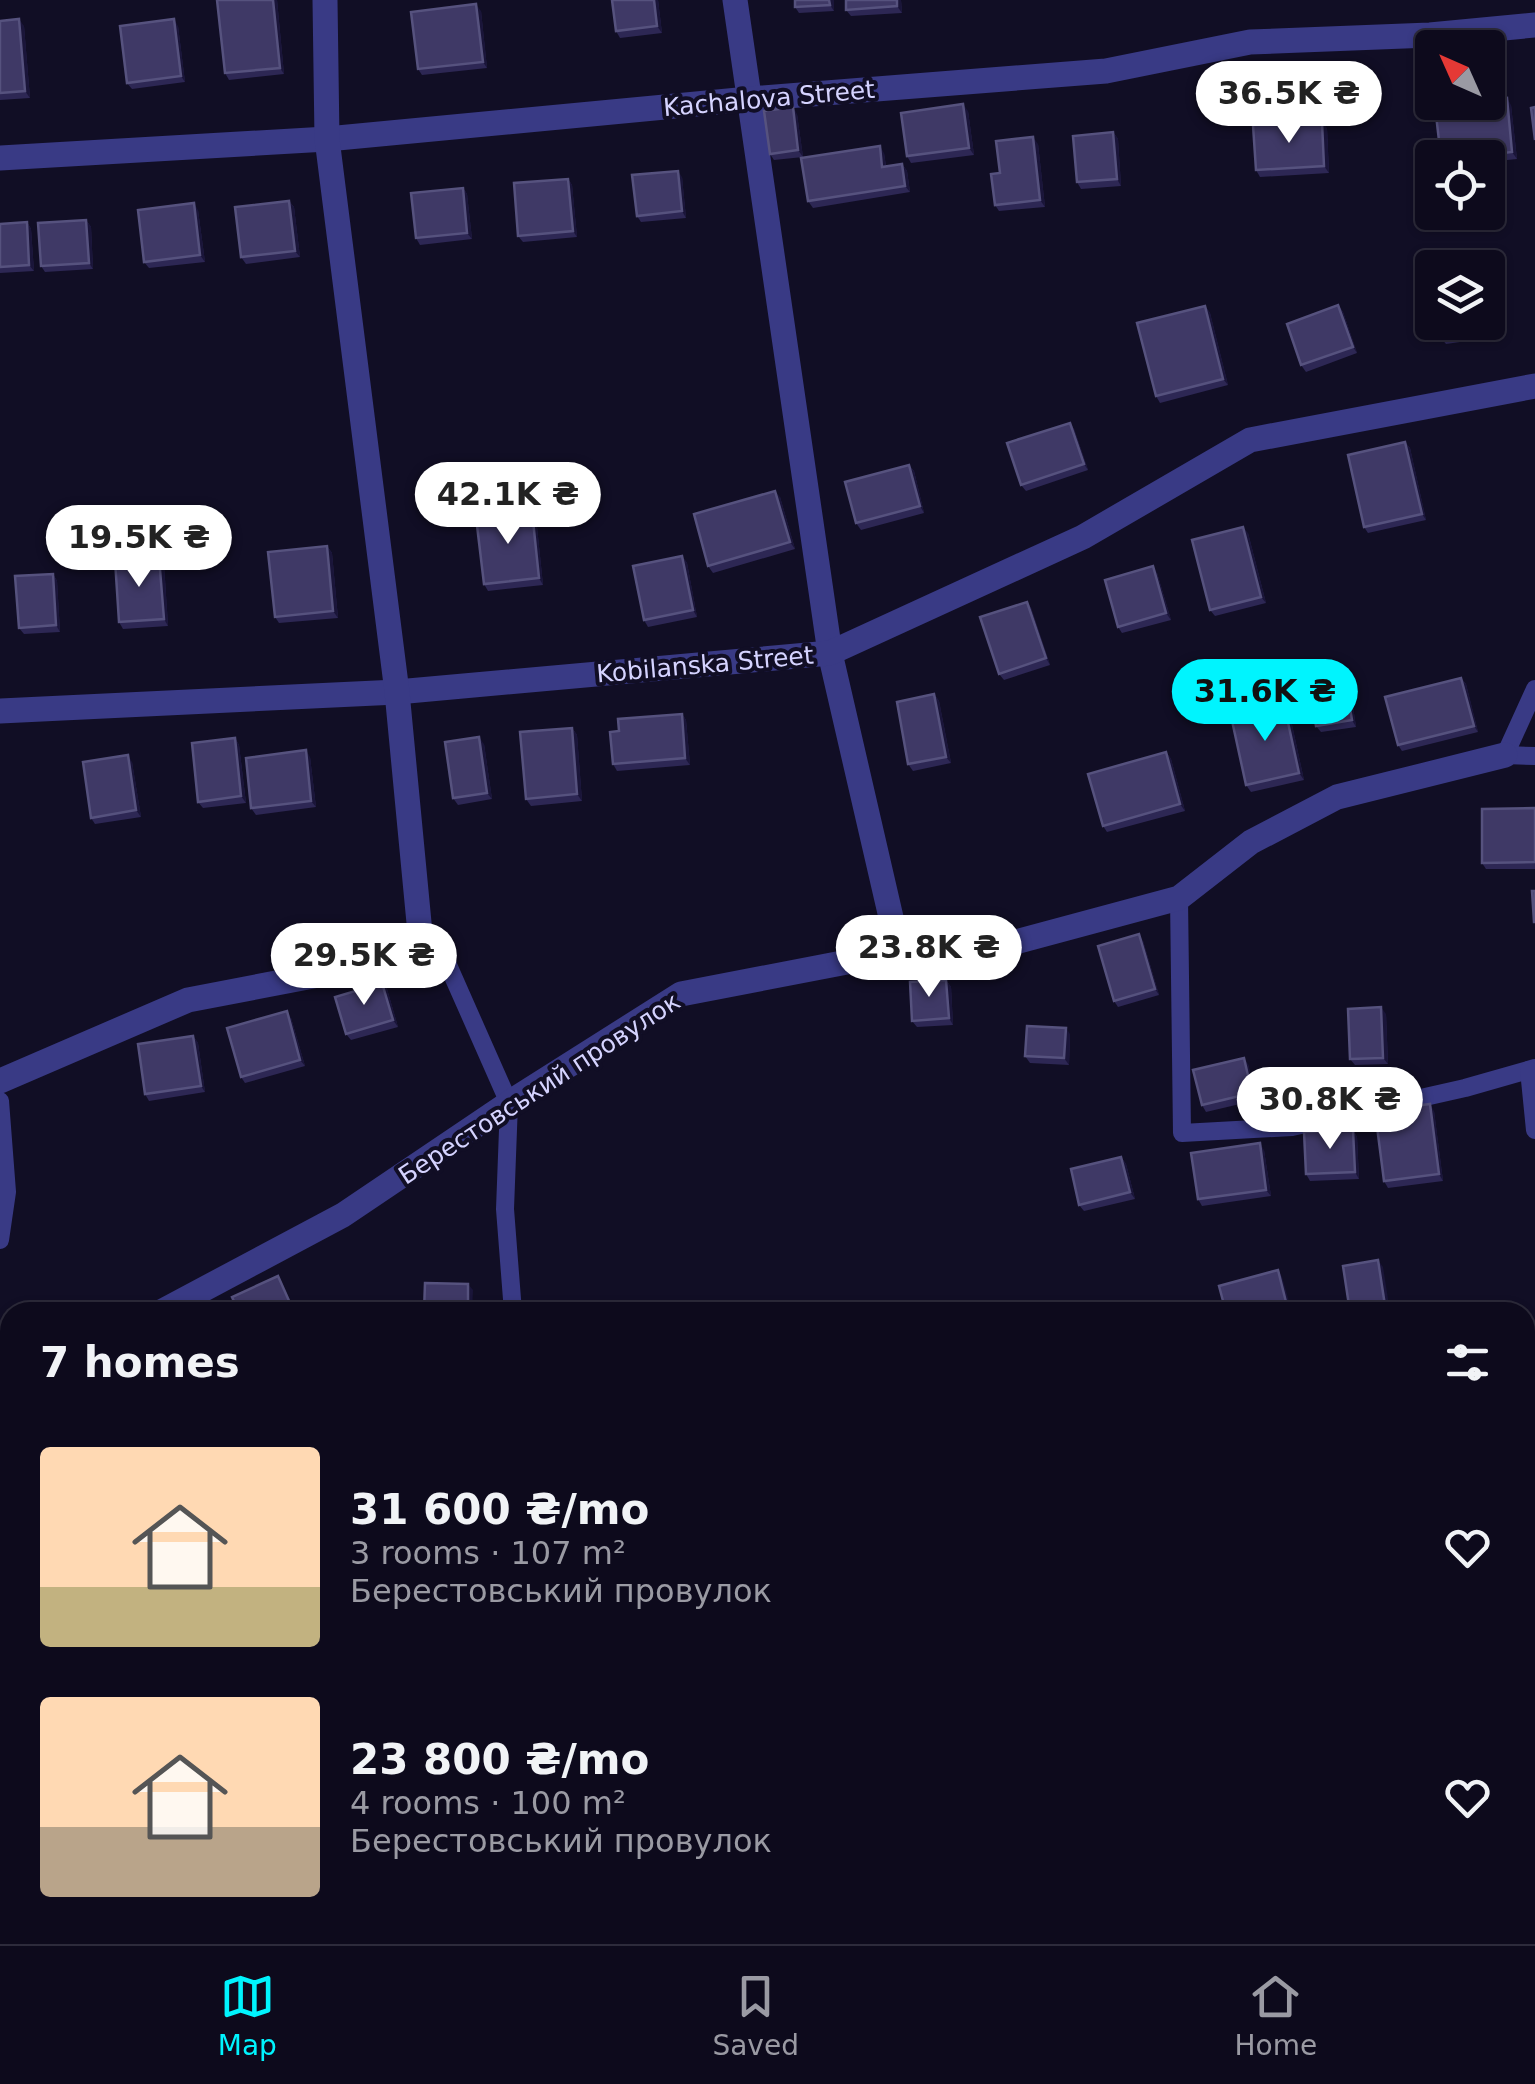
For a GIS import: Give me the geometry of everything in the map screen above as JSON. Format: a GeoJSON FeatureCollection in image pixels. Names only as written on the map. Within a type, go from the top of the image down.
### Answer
{"type":"FeatureCollection","features":[{"type":"Feature","properties":{"kind":"street"},"geometry":{"type":"LineString","coordinates":[[0,1081],[188,1000],[334,972],[420,933],[397,692],[328,139],[325,0]]}},
{"type":"Feature","properties":{"kind":"street"},"geometry":{"type":"LineString","coordinates":[[735,0],[830,652],[898,952]]}},
{"type":"Feature","properties":{"kind":"street","name":"Kachalova Street"},"geometry":{"type":"LineString","coordinates":[[0,158],[328,139],[749,98],[1106,71],[1250,42],[1430,36],[1535,25]]}},
{"type":"Feature","properties":{"kind":"street","name":"Kobilanska Street"},"geometry":{"type":"LineString","coordinates":[[0,711],[397,692],[830,652],[1083,536],[1250,440],[1535,386]]}},
{"type":"Feature","properties":{"kind":"street","name":"Берестовський провулок"},"geometry":{"type":"LineString","coordinates":[[180,1302],[342,1215],[681,994],[898,952],[1012,943],[1179,898],[1252,842],[1336,797],[1505,755]]}},
{"type":"Feature","properties":{"kind":"lane"},"geometry":{"type":"LineString","coordinates":[[1535,689],[1505,755],[1535,756]]}},
{"type":"Feature","properties":{"kind":"lane"},"geometry":{"type":"LineString","coordinates":[[1179,898],[1182,1133],[1292,1127],[1532,1069],[1535,1130]]}},
{"type":"Feature","properties":{"kind":"lane"},"geometry":{"type":"LineString","coordinates":[[420,933],[440,946],[510,1103],[505,1209],[512,1302]]}},
{"type":"Feature","properties":{"kind":"lane"},"geometry":{"type":"LineString","coordinates":[[0,1101],[7,1192],[0,1240]]}},
{"type":"Feature","properties":{"kind":"building"},"geometry":{"type":"Polygon","coordinates":[[[217,0],[273,0],[280,68],[225,73],[217,0]]]}},
{"type":"Feature","properties":{"kind":"building"},"geometry":{"type":"Polygon","coordinates":[[[612,0],[654,0],[657,26],[616,31],[612,0]]]}},
{"type":"Feature","properties":{"kind":"building"},"geometry":{"type":"Polygon","coordinates":[[[795,0],[829,0],[830,5],[795,7],[795,0]]]}},
{"type":"Feature","properties":{"kind":"building"},"geometry":{"type":"Polygon","coordinates":[[[846,0],[897,0],[897,6],[846,10],[846,0]]]}},
{"type":"Feature","properties":{"kind":"building"},"geometry":{"type":"Polygon","coordinates":[[[476,4],[483,62],[418,69],[411,12],[476,4]]]}},
{"type":"Feature","properties":{"kind":"building"},"geometry":{"type":"Polygon","coordinates":[[[19,19],[25,91],[0,93],[0,21],[19,19]]]}},
{"type":"Feature","properties":{"kind":"building"},"geometry":{"type":"Polygon","coordinates":[[[174,19],[181,76],[127,83],[120,26],[174,19]]]}},
{"type":"Feature","properties":{"kind":"building"},"geometry":{"type":"Polygon","coordinates":[[[1505,98],[1512,152],[1505,153],[1505,140],[1439,140],[1437,120],[1505,120],[1505,98]]]}},
{"type":"Feature","properties":{"kind":"building"},"geometry":{"type":"Polygon","coordinates":[[[963,104],[969,148],[907,156],[901,113],[963,104]]]}},
{"type":"Feature","properties":{"kind":"building"},"geometry":{"type":"Polygon","coordinates":[[[793,107],[798,150],[770,154],[764,111],[793,107]]]}},
{"type":"Feature","properties":{"kind":"building"},"geometry":{"type":"Polygon","coordinates":[[[1535,107],[1535,140],[1531,108],[1535,107]]]}},
{"type":"Feature","properties":{"kind":"building"},"geometry":{"type":"Polygon","coordinates":[[[1322,122],[1324,166],[1256,170],[1253,125],[1322,122]]]}},
{"type":"Feature","properties":{"kind":"building"},"geometry":{"type":"Polygon","coordinates":[[[1113,132],[1117,179],[1077,182],[1073,136],[1113,132]]]}},
{"type":"Feature","properties":{"kind":"building"},"geometry":{"type":"Polygon","coordinates":[[[1033,137],[1040,200],[995,205],[991,174],[1000,173],[996,141],[1033,137]]]}},
{"type":"Feature","properties":{"kind":"building"},"geometry":{"type":"Polygon","coordinates":[[[880,146],[882,167],[902,164],[905,186],[808,201],[801,158],[880,146]]]}},
{"type":"Feature","properties":{"kind":"building"},"geometry":{"type":"Polygon","coordinates":[[[678,171],[682,211],[637,216],[632,175],[678,171]]]}},
{"type":"Feature","properties":{"kind":"building"},"geometry":{"type":"Polygon","coordinates":[[[568,179],[573,231],[518,236],[514,183],[568,179]]]}},
{"type":"Feature","properties":{"kind":"building"},"geometry":{"type":"Polygon","coordinates":[[[463,188],[467,233],[416,238],[411,193],[463,188]]]}},
{"type":"Feature","properties":{"kind":"building"},"geometry":{"type":"Polygon","coordinates":[[[289,201],[295,251],[241,257],[235,207],[289,201]]]}},
{"type":"Feature","properties":{"kind":"building"},"geometry":{"type":"Polygon","coordinates":[[[194,203],[200,255],[144,262],[138,210],[194,203]]]}},
{"type":"Feature","properties":{"kind":"building"},"geometry":{"type":"Polygon","coordinates":[[[86,220],[89,263],[41,266],[38,223],[86,220]]]}},
{"type":"Feature","properties":{"kind":"building"},"geometry":{"type":"Polygon","coordinates":[[[27,222],[29,265],[0,267],[0,224],[27,222]]]}},
{"type":"Feature","properties":{"kind":"building"},"geometry":{"type":"Polygon","coordinates":[[[1338,305],[1353,347],[1301,365],[1287,324],[1338,305]]]}},
{"type":"Feature","properties":{"kind":"building"},"geometry":{"type":"Polygon","coordinates":[[[1205,306],[1223,379],[1156,396],[1137,323],[1205,306]]]}},
{"type":"Feature","properties":{"kind":"building"},"geometry":{"type":"Polygon","coordinates":[[[1070,423],[1084,464],[1021,485],[1007,443],[1070,423]]]}},
{"type":"Feature","properties":{"kind":"building"},"geometry":{"type":"Polygon","coordinates":[[[1405,442],[1422,514],[1364,527],[1348,455],[1405,442]]]}},
{"type":"Feature","properties":{"kind":"building"},"geometry":{"type":"Polygon","coordinates":[[[909,465],[920,506],[856,523],[845,482],[909,465]]]}},
{"type":"Feature","properties":{"kind":"building"},"geometry":{"type":"Polygon","coordinates":[[[775,491],[790,542],[708,566],[694,514],[775,491]]]}},
{"type":"Feature","properties":{"kind":"building"},"geometry":{"type":"Polygon","coordinates":[[[532,511],[539,578],[484,584],[476,517],[532,511]]]}},
{"type":"Feature","properties":{"kind":"building"},"geometry":{"type":"Polygon","coordinates":[[[1243,527],[1261,597],[1210,610],[1192,540],[1243,527]]]}},
{"type":"Feature","properties":{"kind":"building"},"geometry":{"type":"Polygon","coordinates":[[[327,546],[333,611],[275,617],[268,552],[327,546]]]}},
{"type":"Feature","properties":{"kind":"building"},"geometry":{"type":"Polygon","coordinates":[[[682,556],[693,610],[644,620],[633,566],[682,556]]]}},
{"type":"Feature","properties":{"kind":"building"},"geometry":{"type":"Polygon","coordinates":[[[159,557],[164,619],[119,622],[115,560],[159,557]]]}},
{"type":"Feature","properties":{"kind":"building"},"geometry":{"type":"Polygon","coordinates":[[[1153,566],[1166,613],[1118,627],[1105,580],[1153,566]]]}},
{"type":"Feature","properties":{"kind":"building"},"geometry":{"type":"Polygon","coordinates":[[[53,574],[56,625],[19,628],[15,576],[53,574]]]}},
{"type":"Feature","properties":{"kind":"building"},"geometry":{"type":"Polygon","coordinates":[[[1027,602],[1046,658],[999,674],[980,617],[1027,602]]]}},
{"type":"Feature","properties":{"kind":"building"},"geometry":{"type":"Polygon","coordinates":[[[1343,667],[1352,720],[1316,726],[1308,672],[1343,667]]]}},
{"type":"Feature","properties":{"kind":"building"},"geometry":{"type":"Polygon","coordinates":[[[1461,678],[1474,726],[1398,745],[1385,697],[1461,678]]]}},
{"type":"Feature","properties":{"kind":"building"},"geometry":{"type":"Polygon","coordinates":[[[934,694],[946,757],[908,764],[897,702],[934,694]]]}},
{"type":"Feature","properties":{"kind":"building"},"geometry":{"type":"Polygon","coordinates":[[[1284,704],[1299,773],[1246,785],[1231,716],[1284,704]]]}},
{"type":"Feature","properties":{"kind":"building"},"geometry":{"type":"Polygon","coordinates":[[[682,714],[685,758],[613,764],[610,732],[619,731],[618,719],[682,714]]]}},
{"type":"Feature","properties":{"kind":"building"},"geometry":{"type":"Polygon","coordinates":[[[572,728],[577,794],[526,799],[520,732],[572,728]]]}},
{"type":"Feature","properties":{"kind":"building"},"geometry":{"type":"Polygon","coordinates":[[[479,737],[487,793],[453,798],[445,742],[479,737]]]}},
{"type":"Feature","properties":{"kind":"building"},"geometry":{"type":"Polygon","coordinates":[[[235,738],[241,796],[198,802],[192,743],[235,738]]]}},
{"type":"Feature","properties":{"kind":"building"},"geometry":{"type":"Polygon","coordinates":[[[306,750],[311,801],[251,808],[246,758],[306,750]]]}},
{"type":"Feature","properties":{"kind":"building"},"geometry":{"type":"Polygon","coordinates":[[[1166,752],[1180,804],[1103,826],[1088,774],[1166,752]]]}},
{"type":"Feature","properties":{"kind":"building"},"geometry":{"type":"Polygon","coordinates":[[[128,755],[136,810],[91,818],[83,762],[128,755]]]}},
{"type":"Feature","properties":{"kind":"building"},"geometry":{"type":"Polygon","coordinates":[[[1535,808],[1535,862],[1482,863],[1482,809],[1535,808]]]}},
{"type":"Feature","properties":{"kind":"building"},"geometry":{"type":"Polygon","coordinates":[[[1139,934],[1155,989],[1114,1001],[1098,946],[1139,934]]]}},
{"type":"Feature","properties":{"kind":"building"},"geometry":{"type":"Polygon","coordinates":[[[946,980],[949,1018],[912,1021],[910,982],[946,980]]]}},
{"type":"Feature","properties":{"kind":"building"},"geometry":{"type":"Polygon","coordinates":[[[382,983],[393,1020],[346,1034],[335,997],[382,983]]]}},
{"type":"Feature","properties":{"kind":"building"},"geometry":{"type":"Polygon","coordinates":[[[1381,1007],[1383,1058],[1350,1059],[1348,1009],[1381,1007]]]}},
{"type":"Feature","properties":{"kind":"building"},"geometry":{"type":"Polygon","coordinates":[[[287,1011],[300,1060],[241,1077],[227,1028],[287,1011]]]}},
{"type":"Feature","properties":{"kind":"building"},"geometry":{"type":"Polygon","coordinates":[[[1027,1026],[1066,1028],[1064,1058],[1025,1056],[1027,1026]]]}},
{"type":"Feature","properties":{"kind":"building"},"geometry":{"type":"Polygon","coordinates":[[[193,1036],[201,1086],[145,1094],[138,1044],[193,1036]]]}},
{"type":"Feature","properties":{"kind":"building"},"geometry":{"type":"Polygon","coordinates":[[[1244,1058],[1252,1093],[1202,1105],[1193,1070],[1244,1058]]]}},
{"type":"Feature","properties":{"kind":"building"},"geometry":{"type":"Polygon","coordinates":[[[1430,1104],[1439,1174],[1384,1181],[1375,1111],[1430,1104]]]}},
{"type":"Feature","properties":{"kind":"building"},"geometry":{"type":"Polygon","coordinates":[[[1353,1130],[1355,1172],[1306,1174],[1304,1132],[1353,1130]]]}},
{"type":"Feature","properties":{"kind":"building"},"geometry":{"type":"Polygon","coordinates":[[[1260,1143],[1266,1190],[1198,1199],[1191,1153],[1260,1143]]]}},
{"type":"Feature","properties":{"kind":"building"},"geometry":{"type":"Polygon","coordinates":[[[1121,1157],[1130,1192],[1079,1205],[1071,1169],[1121,1157]]]}},
{"type":"Feature","properties":{"kind":"building"},"geometry":{"type":"Polygon","coordinates":[[[1378,1260],[1384,1302],[1348,1302],[1343,1266],[1378,1260]]]}},
{"type":"Feature","properties":{"kind":"building"},"geometry":{"type":"Polygon","coordinates":[[[1278,1270],[1286,1302],[1223,1302],[1219,1286],[1278,1270]]]}},
{"type":"Feature","properties":{"kind":"building"},"geometry":{"type":"Polygon","coordinates":[[[278,1276],[290,1302],[234,1302],[232,1297],[278,1276]]]}},
{"type":"Feature","properties":{"kind":"building"},"geometry":{"type":"Polygon","coordinates":[[[425,1283],[468,1284],[468,1302],[424,1302],[425,1283]]]}}]}
